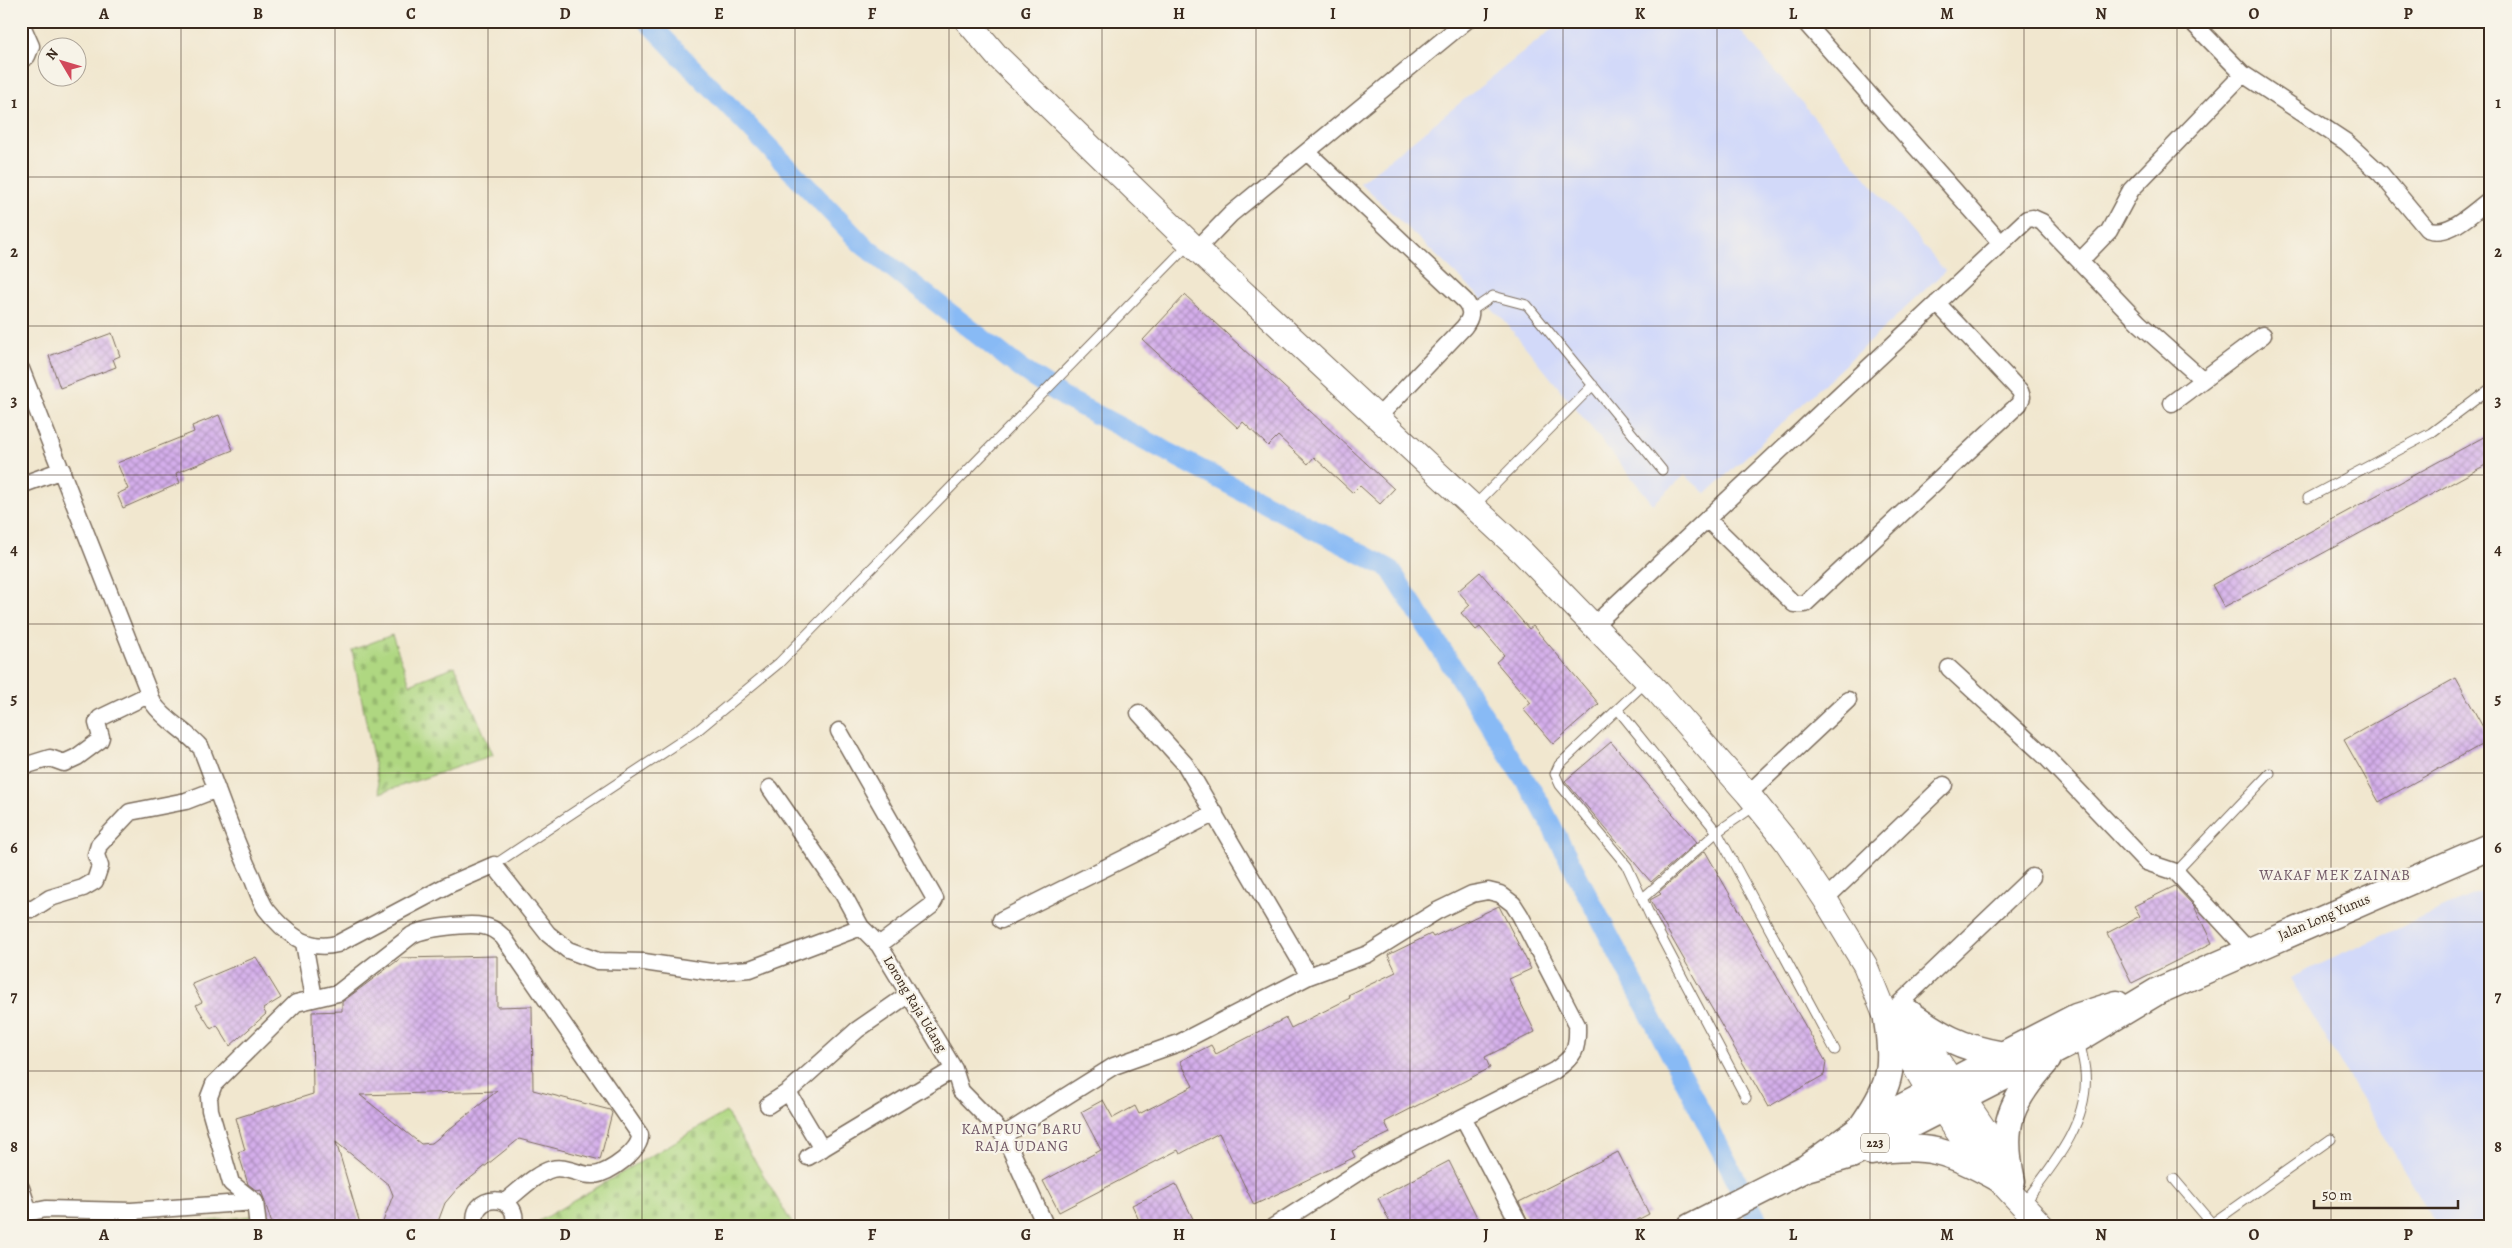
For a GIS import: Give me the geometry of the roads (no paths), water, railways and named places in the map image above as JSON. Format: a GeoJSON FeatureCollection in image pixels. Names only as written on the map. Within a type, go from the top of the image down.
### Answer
{"type":"FeatureCollection","features":[{"type":"Feature","properties":{"kind":"main road"},"geometry":{"type":"LineString","coordinates":[[967,21],[997,56],[1194,246],[1473,507],[1594,625],[1648,681],[1752,799],[1786,841],[1825,899],[1865,965],[1897,1011],[1946,1096],[1993,1142],[2011,1188],[2043,1227]]}},
{"type":"Feature","properties":{"kind":"main road","name":"Jalan Long Yunus"},"geometry":{"type":"LineString","coordinates":[[1946,1096],[2055,1051],[2158,991],[2248,950],[2491,846]]}},
{"type":"Feature","properties":{"kind":"main road","name":"Jalan Long Yunus"},"geometry":{"type":"LineString","coordinates":[[1946,1096],[2004,1055],[2076,1017],[2158,991]]}},
{"type":"Feature","properties":{"kind":"main road"},"geometry":{"type":"LineString","coordinates":[[1897,1011],[1956,1044],[2004,1055]]}},
{"type":"Feature","properties":{"kind":"main road"},"geometry":{"type":"LineString","coordinates":[[1860,1129],[1878,1102],[1890,1073],[1897,1011]]}},
{"type":"Feature","properties":{"kind":"main road"},"geometry":{"type":"LineString","coordinates":[[2011,1188],[2006,1152],[2007,1128],[2016,1101],[2055,1051]]}},
{"type":"Feature","properties":{"kind":"main road","name":"223"},"geometry":{"type":"LineString","coordinates":[[1690,1227],[1806,1168],[1860,1129],[1946,1096]]}},
{"type":"Feature","properties":{"kind":"main road","name":"223"},"geometry":{"type":"LineString","coordinates":[[1806,1168],[1851,1155],[1946,1096]]}},
{"type":"Feature","properties":{"kind":"main road"},"geometry":{"type":"LineString","coordinates":[[1851,1155],[1899,1146],[1936,1149],[1968,1161],[2011,1188]]}},
{"type":"Feature","properties":{"kind":"street"},"geometry":{"type":"LineString","coordinates":[[1194,246],[1466,21]]}},
{"type":"Feature","properties":{"kind":"street"},"geometry":{"type":"LineString","coordinates":[[1804,21],[2001,243]]}},
{"type":"Feature","properties":{"kind":"street"},"geometry":{"type":"LineString","coordinates":[[2191,21],[2243,74],[2346,142],[2381,174],[2427,229],[2434,232],[2450,228],[2491,199]]}},
{"type":"Feature","properties":{"kind":"street"},"geometry":{"type":"LineString","coordinates":[[21,23],[31,46],[27,56],[21,60]]}},
{"type":"Feature","properties":{"kind":"street"},"geometry":{"type":"LineString","coordinates":[[2080,261],[2109,231],[2131,190],[2243,74]]}},
{"type":"Feature","properties":{"kind":"street"},"geometry":{"type":"LineString","coordinates":[[1307,152],[1465,300],[1471,311],[1469,320],[1464,327],[1378,418]]}},
{"type":"Feature","properties":{"kind":"street"},"geometry":{"type":"LineString","coordinates":[[1594,625],[2027,220],[2038,219],[2139,323],[2203,380]]}},
{"type":"Feature","properties":{"kind":"street"},"geometry":{"type":"LineString","coordinates":[[1707,519],[1794,604],[1800,606],[1805,604],[1886,530],[2019,404],[2022,397],[2020,392],[1937,303]]}},
{"type":"Feature","properties":{"kind":"street"},"geometry":{"type":"LineString","coordinates":[[2172,403],[2263,335]]}},
{"type":"Feature","properties":{"kind":"street"},"geometry":{"type":"LineString","coordinates":[[21,369],[150,694],[161,715],[192,738],[201,748],[241,854],[266,908],[286,931],[304,943],[324,947],[337,944],[448,885],[494,865],[548,934],[568,950],[598,962],[644,962],[712,972],[750,969],[861,927]]}},
{"type":"Feature","properties":{"kind":"street"},"geometry":{"type":"LineString","coordinates":[[21,485],[62,470]]}},
{"type":"Feature","properties":{"kind":"street"},"geometry":{"type":"LineString","coordinates":[[1949,668],[2046,757],[2146,862],[2176,872],[2248,950]]}},
{"type":"Feature","properties":{"kind":"street"},"geometry":{"type":"LineString","coordinates":[[21,768],[50,758],[64,763],[78,757],[100,740],[101,737],[97,723],[100,718],[150,694]]}},
{"type":"Feature","properties":{"kind":"street"},"geometry":{"type":"LineString","coordinates":[[1752,799],[1848,700]]}},
{"type":"Feature","properties":{"kind":"street"},"geometry":{"type":"LineString","coordinates":[[1139,712],[1185,764],[1309,976]]}},
{"type":"Feature","properties":{"kind":"street"},"geometry":{"type":"LineString","coordinates":[[839,731],[935,899],[931,906],[879,944]]}},
{"type":"Feature","properties":{"kind":"street"},"geometry":{"type":"LineString","coordinates":[[1825,899],[1944,785]]}},
{"type":"Feature","properties":{"kind":"street","name":"Lorong Raja Udang"},"geometry":{"type":"LineString","coordinates":[[770,788],[843,894],[861,927],[879,944],[954,1069],[961,1091],[1004,1135],[1046,1227]]}},
{"type":"Feature","properties":{"kind":"street"},"geometry":{"type":"LineString","coordinates":[[21,909],[33,909],[50,898],[83,888],[95,882],[100,866],[96,855],[99,845],[130,812],[186,801],[217,789]]}},
{"type":"Feature","properties":{"kind":"street"},"geometry":{"type":"LineString","coordinates":[[1001,920],[1215,813]]}},
{"type":"Feature","properties":{"kind":"street"},"geometry":{"type":"LineString","coordinates":[[1897,1011],[2032,876]]}},
{"type":"Feature","properties":{"kind":"street"},"geometry":{"type":"LineString","coordinates":[[1004,1135],[1114,1066],[1179,1043],[1309,976],[1368,954],[1437,911],[1472,894],[1488,892],[1500,894],[1513,904],[1577,1025],[1578,1040],[1575,1052],[1554,1071],[1374,1162],[1273,1227]]}},
{"type":"Feature","properties":{"kind":"street"},"geometry":{"type":"LineString","coordinates":[[258,1227],[255,1202],[231,1183],[210,1110],[209,1097],[214,1084],[224,1072],[296,1003],[338,993],[412,935],[422,930],[478,925],[498,932],[638,1129],[640,1142],[633,1152],[595,1175],[555,1168],[545,1172],[505,1202]]}},
{"type":"Feature","properties":{"kind":"street"},"geometry":{"type":"LineString","coordinates":[[304,943],[314,998]]}},
{"type":"Feature","properties":{"kind":"street"},"geometry":{"type":"LineString","coordinates":[[768,1105],[788,1092],[857,1030],[909,994]]}},
{"type":"Feature","properties":{"kind":"street"},"geometry":{"type":"LineString","coordinates":[[788,1092],[815,1153],[954,1069]]}},
{"type":"Feature","properties":{"kind":"street"},"geometry":{"type":"LineString","coordinates":[[1463,1117],[1521,1227]]}},
{"type":"Feature","properties":{"kind":"street"},"geometry":{"type":"LineString","coordinates":[[21,1188],[25,1213],[46,1209],[131,1219],[255,1202]]}},
{"type":"Feature","properties":{"kind":"street"},"geometry":{"type":"LineString","coordinates":[[476,1227],[475,1217],[481,1205],[493,1200],[505,1202],[513,1212],[513,1227]]}},
{"type":"Feature","properties":{"kind":"lane"},"geometry":{"type":"LineString","coordinates":[[494,865],[698,730],[779,663],[1086,350],[1194,246]]}},
{"type":"Feature","properties":{"kind":"lane"},"geometry":{"type":"LineString","coordinates":[[1471,311],[1493,296],[1527,305],[1662,470]]}},
{"type":"Feature","properties":{"kind":"lane"},"geometry":{"type":"LineString","coordinates":[[1473,507],[1592,385]]}},
{"type":"Feature","properties":{"kind":"lane"},"geometry":{"type":"LineString","coordinates":[[2308,498],[2431,433],[2491,388]]}},
{"type":"Feature","properties":{"kind":"lane"},"geometry":{"type":"LineString","coordinates":[[1648,681],[1619,711],[1559,765],[1555,774],[1560,785],[1627,866],[1651,918],[1746,1098]]}},
{"type":"Feature","properties":{"kind":"lane"},"geometry":{"type":"LineString","coordinates":[[1619,711],[1717,832],[1835,1050]]}},
{"type":"Feature","properties":{"kind":"lane"},"geometry":{"type":"LineString","coordinates":[[2176,872],[2270,772]]}},
{"type":"Feature","properties":{"kind":"lane"},"geometry":{"type":"LineString","coordinates":[[1643,898],[1752,799]]}},
{"type":"Feature","properties":{"kind":"lane"},"geometry":{"type":"LineString","coordinates":[[2011,1188],[2057,1159],[2078,1121],[2085,1094],[2086,1070],[2078,1039]]}},
{"type":"Feature","properties":{"kind":"lane"},"geometry":{"type":"LineString","coordinates":[[2174,1179],[2211,1226],[2331,1138]]}},
{"type":"Feature","properties":{"kind":"waterway"},"geometry":{"type":"LineString","coordinates":[[647,21],[863,245],[1020,368],[1067,399],[1390,569],[1539,802],[1761,1227]]}},
{"type":"Feature","properties":{"kind":"district","name":"WAKAF MEK ZAINAB"},"geometry":{"type":"Point","coordinates":[2335,875]}},
{"type":"Feature","properties":{"kind":"district","name":"KAMPUNG BARU RAJA UDANG"},"geometry":{"type":"Point","coordinates":[1022,1138]}}]}
